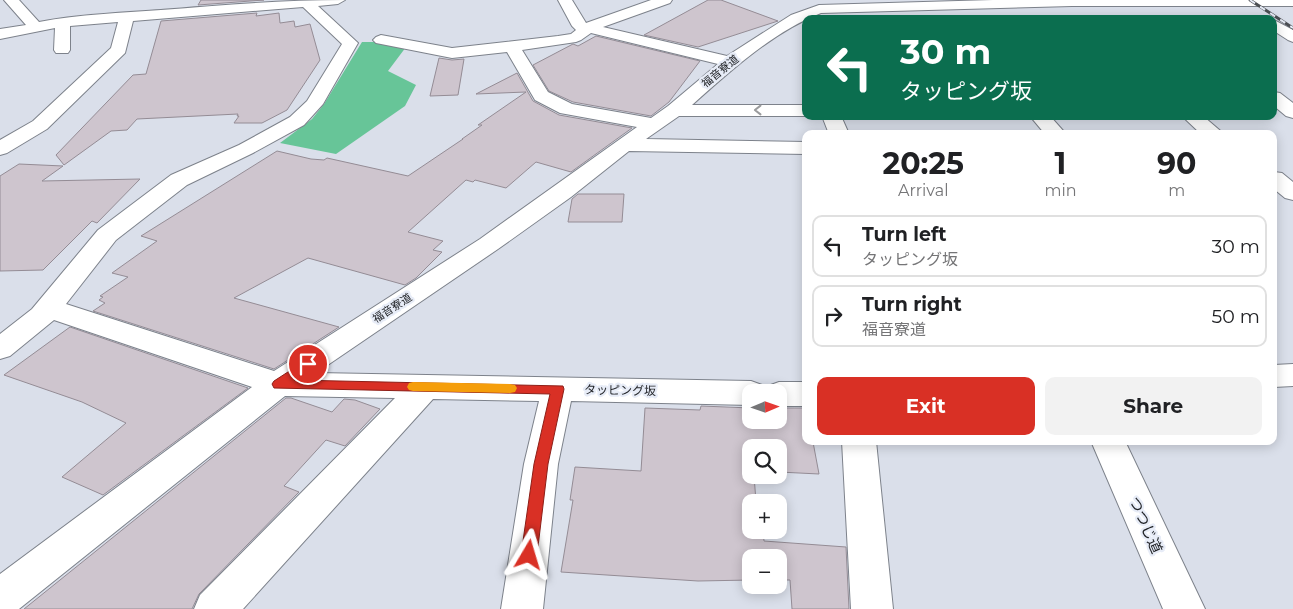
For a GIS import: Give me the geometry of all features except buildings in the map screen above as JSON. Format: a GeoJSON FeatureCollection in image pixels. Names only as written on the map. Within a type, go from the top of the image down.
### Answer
{"type":"FeatureCollection","features":[{"type":"Feature","properties":{"kind":"street"},"geometry":{"type":"LineString","coordinates":[[10,0],[35,26]]}},
{"type":"Feature","properties":{"kind":"street"},"geometry":{"type":"LineString","coordinates":[[0,34],[63,22],[125,17],[223,4],[307,3],[338,0]]}},
{"type":"Feature","properties":{"kind":"street"},"geometry":{"type":"LineString","coordinates":[[565,0],[579,26],[730,62]]}},
{"type":"Feature","properties":{"kind":"street"},"geometry":{"type":"LineString","coordinates":[[381,40],[452,53],[558,41],[576,37],[588,28],[627,12],[665,0]]}},
{"type":"Feature","properties":{"kind":"street","name":"福音寮道"},"geometry":{"type":"LineString","coordinates":[[0,599],[278,384],[489,244],[563,192],[624,145],[675,110],[730,62],[796,18],[811,5],[1043,5],[1072,2],[1142,3],[1164,7],[1243,2],[1293,2]]}},
{"type":"Feature","properties":{"kind":"street"},"geometry":{"type":"LineString","coordinates":[[1243,2],[1261,15]]}},
{"type":"Feature","properties":{"kind":"street"},"geometry":{"type":"LineString","coordinates":[[0,349],[42,316],[107,235],[178,180],[255,145],[297,121],[314,104],[350,43],[307,3]]}},
{"type":"Feature","properties":{"kind":"street"},"geometry":{"type":"LineString","coordinates":[[1043,5],[1056,15]]}},
{"type":"Feature","properties":{"kind":"street"},"geometry":{"type":"LineString","coordinates":[[0,149],[40,126],[119,50],[125,17]]}},
{"type":"Feature","properties":{"kind":"street"},"geometry":{"type":"LineString","coordinates":[[62,50],[63,22]]}},
{"type":"Feature","properties":{"kind":"street"},"geometry":{"type":"LineString","coordinates":[[1277,26],[1293,37]]}},
{"type":"Feature","properties":{"kind":"street"},"geometry":{"type":"LineString","coordinates":[[512,46],[541,96],[567,109],[654,124]]}},
{"type":"Feature","properties":{"kind":"street"},"geometry":{"type":"LineString","coordinates":[[1277,98],[1293,96]]}},
{"type":"Feature","properties":{"kind":"street"},"geometry":{"type":"LineString","coordinates":[[1277,100],[1293,112]]}},
{"type":"Feature","properties":{"kind":"street"},"geometry":{"type":"LineString","coordinates":[[675,110],[802,111]]}},
{"type":"Feature","properties":{"kind":"street"},"geometry":{"type":"LineString","coordinates":[[1043,120],[1052,130]]}},
{"type":"Feature","properties":{"kind":"street"},"geometry":{"type":"LineString","coordinates":[[1196,120],[1209,130]]}},
{"type":"Feature","properties":{"kind":"street"},"geometry":{"type":"LineString","coordinates":[[624,145],[802,148]]}},
{"type":"Feature","properties":{"kind":"street"},"geometry":{"type":"LineString","coordinates":[[1277,180],[1293,193]]}},
{"type":"Feature","properties":{"kind":"street","name":"タッピング坂"},"geometry":{"type":"LineString","coordinates":[[64,313],[278,384],[742,393]]}},
{"type":"Feature","properties":{"kind":"street"},"geometry":{"type":"LineString","coordinates":[[1277,376],[1293,375]]}},
{"type":"Feature","properties":{"kind":"street"},"geometry":{"type":"LineString","coordinates":[[215,609],[425,387]]}},
{"type":"Feature","properties":{"kind":"street"},"geometry":{"type":"LineString","coordinates":[[522,609],[541,464],[558,389]]}},
{"type":"Feature","properties":{"kind":"street"},"geometry":{"type":"LineString","coordinates":[[788,394],[802,394]]}},
{"type":"Feature","properties":{"kind":"street"},"geometry":{"type":"LineString","coordinates":[[859,445],[872,609]]}},
{"type":"Feature","properties":{"kind":"street","name":"つつじ道"},"geometry":{"type":"LineString","coordinates":[[1110,445],[1184,609]]}},
{"type":"Feature","properties":{"kind":"green space"},"geometry":{"type":"Polygon","coordinates":[[[362,42],[406,47],[388,71],[416,85],[405,106],[336,154],[280,143],[312,119],[324,104],[362,42]]]}},
{"type":"Feature","properties":{"kind":"railway"},"geometry":{"type":"LineString","coordinates":[[1250,0],[1273,15]]}},
{"type":"Feature","properties":{"kind":"railway"},"geometry":{"type":"LineString","coordinates":[[1277,18],[1293,28]]}},
{"type":"Feature","properties":{"kind":"slow traffic"},"geometry":{"type":"LineString","coordinates":[[413,387],[510,388]]}},
{"type":"Feature","properties":{"kind":"route"},"geometry":{"type":"LineString","coordinates":[[308,364],[278,384],[558,389],[541,464],[529,555]]}}]}
